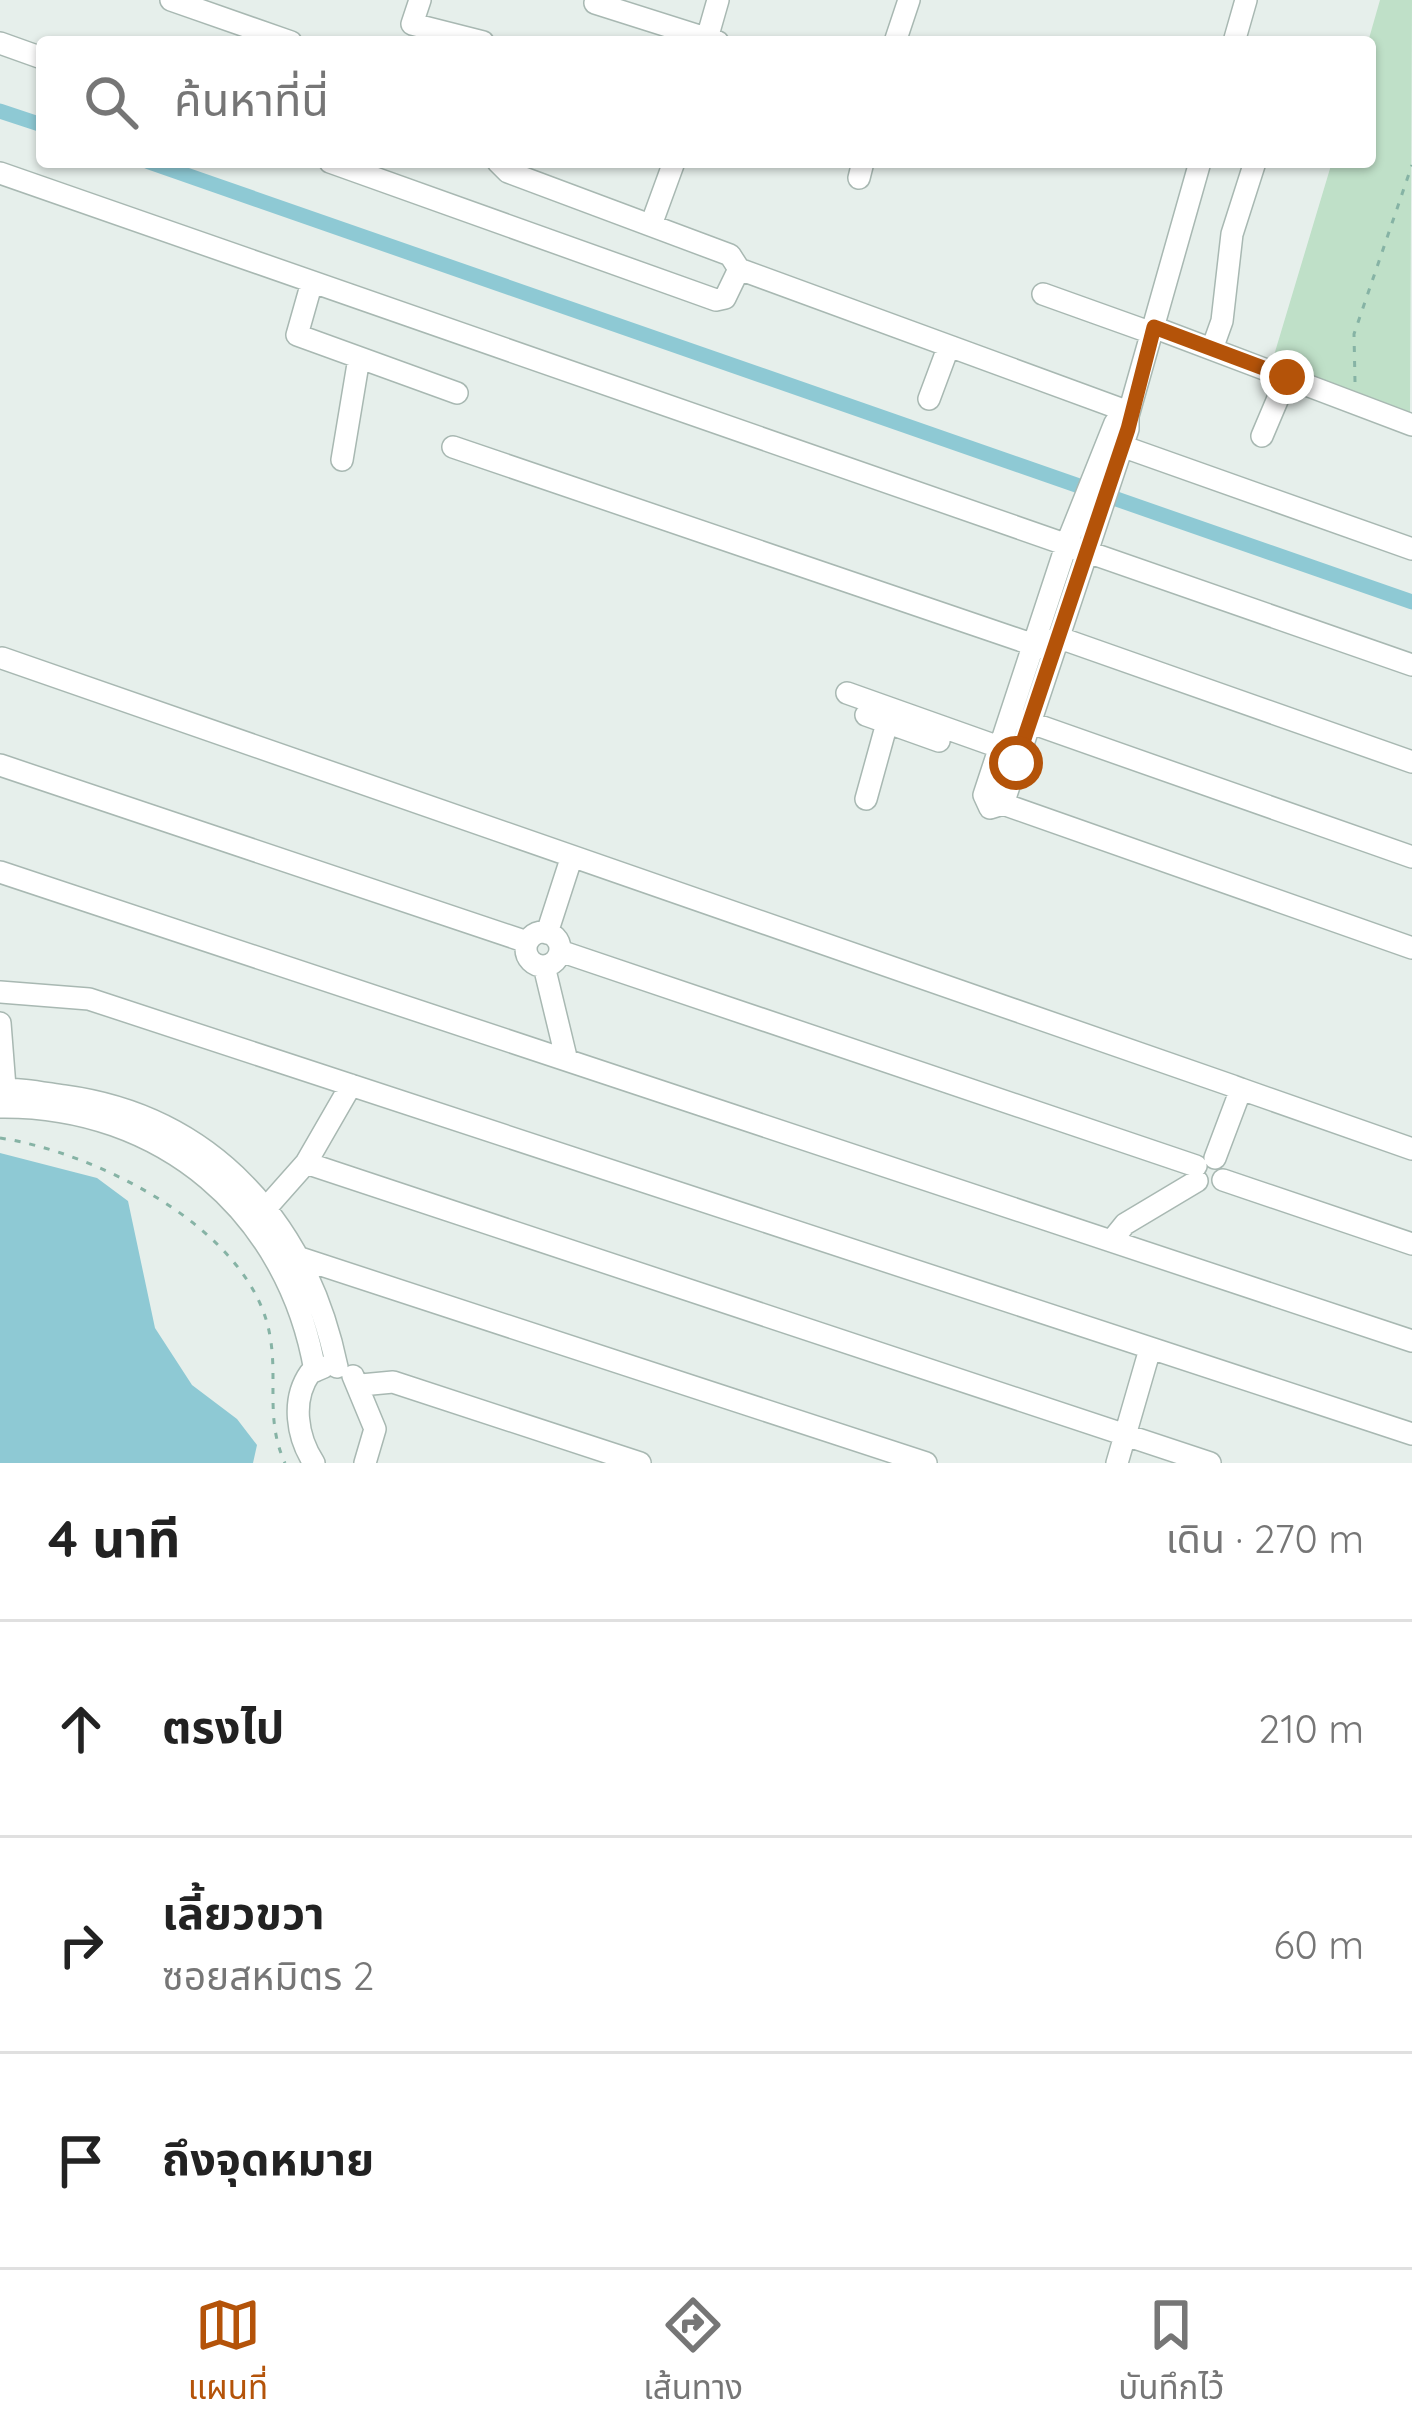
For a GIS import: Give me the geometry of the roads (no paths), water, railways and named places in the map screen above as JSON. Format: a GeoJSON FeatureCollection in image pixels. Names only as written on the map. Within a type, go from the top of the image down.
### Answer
{"type":"FeatureCollection","features":[{"type":"Feature","properties":{"kind":"street"},"geometry":{"type":"LineString","coordinates":[[171,0],[274,36]]}},
{"type":"Feature","properties":{"kind":"street"},"geometry":{"type":"LineString","coordinates":[[420,0],[412,23],[461,36]]}},
{"type":"Feature","properties":{"kind":"street"},"geometry":{"type":"LineString","coordinates":[[711,36],[718,0]]}},
{"type":"Feature","properties":{"kind":"street"},"geometry":{"type":"LineString","coordinates":[[897,36],[909,0]]}},
{"type":"Feature","properties":{"kind":"street"},"geometry":{"type":"LineString","coordinates":[[1236,36],[1246,0]]}},
{"type":"Feature","properties":{"kind":"street"},"geometry":{"type":"LineString","coordinates":[[595,3],[695,36]]}},
{"type":"Feature","properties":{"kind":"street"},"geometry":{"type":"LineString","coordinates":[[0,43],[36,56]]}},
{"type":"Feature","properties":{"kind":"street"},"geometry":{"type":"LineString","coordinates":[[347,168],[716,301],[725,298],[739,269]]}},
{"type":"Feature","properties":{"kind":"street"},"geometry":{"type":"LineString","coordinates":[[504,168],[730,255],[739,269],[1128,414]]}},
{"type":"Feature","properties":{"kind":"street"},"geometry":{"type":"LineString","coordinates":[[651,225],[672,168]]}},
{"type":"Feature","properties":{"kind":"street"},"geometry":{"type":"LineString","coordinates":[[985,832],[1076,547],[1112,453],[1115,423],[1128,414],[1198,168]]}},
{"type":"Feature","properties":{"kind":"street"},"geometry":{"type":"LineString","coordinates":[[1212,349],[1222,321],[1232,234],[1253,168]]}},
{"type":"Feature","properties":{"kind":"street"},"geometry":{"type":"LineString","coordinates":[[0,172],[1412,665]]}},
{"type":"Feature","properties":{"kind":"street"},"geometry":{"type":"LineString","coordinates":[[312,282],[294,333],[457,393]]}},
{"type":"Feature","properties":{"kind":"street"},"geometry":{"type":"LineString","coordinates":[[1043,294],[1212,349],[1412,425]]}},
{"type":"Feature","properties":{"kind":"street"},"geometry":{"type":"LineString","coordinates":[[929,399],[948,348]]}},
{"type":"Feature","properties":{"kind":"street"},"geometry":{"type":"LineString","coordinates":[[342,460],[359,358]]}},
{"type":"Feature","properties":{"kind":"street"},"geometry":{"type":"LineString","coordinates":[[1262,436],[1287,377]]}},
{"type":"Feature","properties":{"kind":"street"},"geometry":{"type":"LineString","coordinates":[[453,447],[1412,761]]}},
{"type":"Feature","properties":{"kind":"street"},"geometry":{"type":"LineString","coordinates":[[1112,453],[1412,549]]}},
{"type":"Feature","properties":{"kind":"street"},"geometry":{"type":"LineString","coordinates":[[2,658],[1412,1149]]}},
{"type":"Feature","properties":{"kind":"street"},"geometry":{"type":"LineString","coordinates":[[847,701],[998,754],[887,723],[847,701]]}},
{"type":"Feature","properties":{"kind":"street"},"geometry":{"type":"LineString","coordinates":[[1020,719],[998,754],[984,795],[997,806],[1412,948]]}},
{"type":"Feature","properties":{"kind":"street"},"geometry":{"type":"LineString","coordinates":[[1020,719],[1412,856]]}},
{"type":"Feature","properties":{"kind":"street"},"geometry":{"type":"LineString","coordinates":[[866,799],[887,723]]}},
{"type":"Feature","properties":{"kind":"street"},"geometry":{"type":"LineString","coordinates":[[0,765],[1412,1244]]}},
{"type":"Feature","properties":{"kind":"street"},"geometry":{"type":"LineString","coordinates":[[566,1057],[544,948],[571,859]]}},
{"type":"Feature","properties":{"kind":"street"},"geometry":{"type":"LineString","coordinates":[[0,872],[1412,1341]]}},
{"type":"Feature","properties":{"kind":"street"},"geometry":{"type":"LineString","coordinates":[[0,992],[89,998],[1412,1434]]}},
{"type":"Feature","properties":{"kind":"street"},"geometry":{"type":"LineString","coordinates":[[0,1023],[3,1098],[114,1103],[148,1115],[230,1168],[260,1215],[326,1369],[361,1385],[393,1382],[640,1463]]}},
{"type":"Feature","properties":{"kind":"street"},"geometry":{"type":"LineString","coordinates":[[260,1215],[306,1163],[351,1084]]}},
{"type":"Feature","properties":{"kind":"street"},"geometry":{"type":"LineString","coordinates":[[1112,1240],[1126,1224],[1208,1171],[1241,1089]]}},
{"type":"Feature","properties":{"kind":"street"},"geometry":{"type":"LineString","coordinates":[[306,1163],[1210,1463]]}},
{"type":"Feature","properties":{"kind":"street"},"geometry":{"type":"LineString","coordinates":[[260,1215],[300,1258],[326,1369]]}},
{"type":"Feature","properties":{"kind":"street"},"geometry":{"type":"LineString","coordinates":[[300,1258],[347,1269],[926,1463]]}},
{"type":"Feature","properties":{"kind":"street"},"geometry":{"type":"LineString","coordinates":[[1117,1463],[1150,1348]]}},
{"type":"Feature","properties":{"kind":"street"},"geometry":{"type":"LineString","coordinates":[[314,1463],[305,1450],[298,1412],[303,1382],[326,1369]]}},
{"type":"Feature","properties":{"kind":"street"},"geometry":{"type":"LineString","coordinates":[[361,1385],[375,1430],[364,1463]]}},
{"type":"Feature","properties":{"kind":"water"},"geometry":{"type":"Polygon","coordinates":[[[0,1153],[97,1178],[128,1201],[155,1328],[192,1385],[237,1419],[257,1445],[253,1463],[0,1463],[0,1153]]]}},
{"type":"Feature","properties":{"kind":"waterway"},"geometry":{"type":"LineString","coordinates":[[0,111],[36,123]]}},
{"type":"Feature","properties":{"kind":"waterway"},"geometry":{"type":"LineString","coordinates":[[166,168],[1412,602]]}}]}
